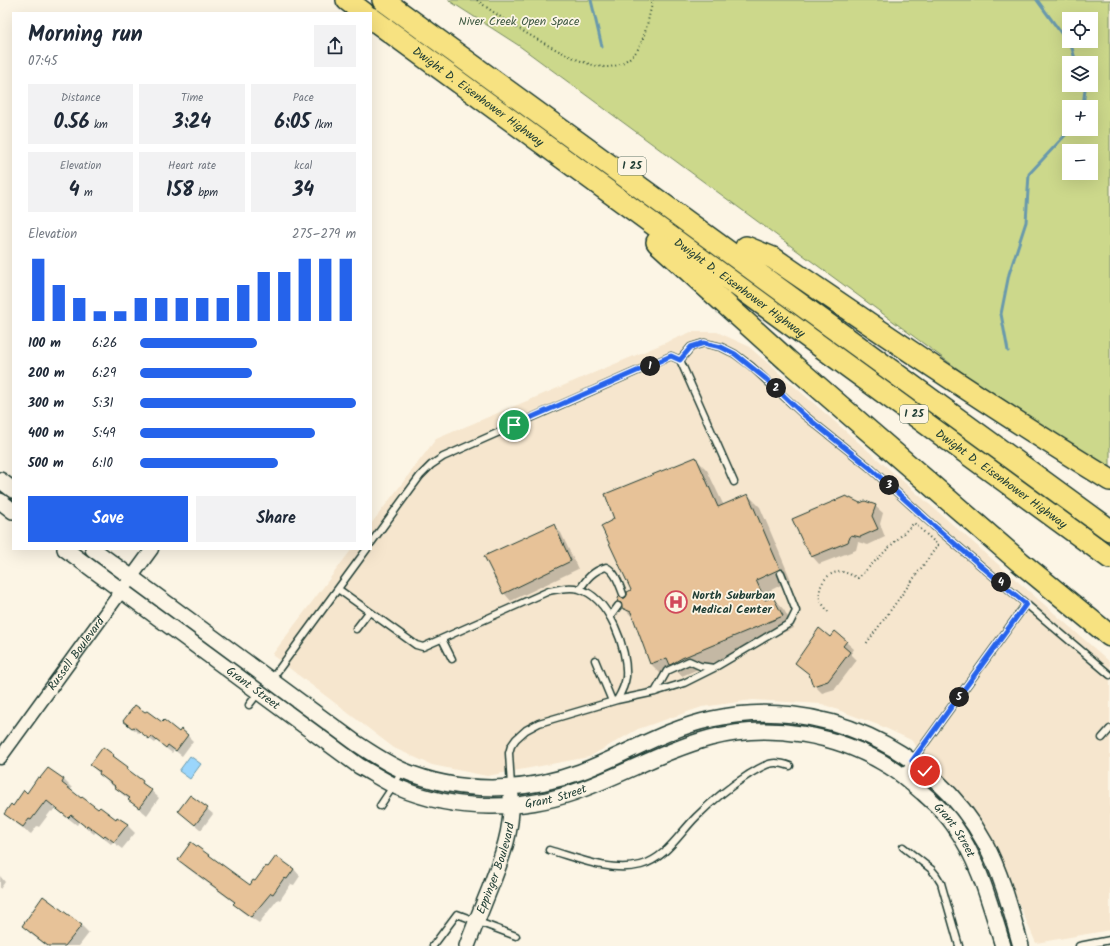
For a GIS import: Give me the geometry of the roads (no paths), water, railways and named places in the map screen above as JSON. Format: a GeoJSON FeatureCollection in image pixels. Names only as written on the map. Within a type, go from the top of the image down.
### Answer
{"type":"FeatureCollection","features":[{"type":"Feature","properties":{"kind":"highway"},"geometry":{"type":"LineString","coordinates":[[347,0],[363,12]]}},
{"type":"Feature","properties":{"kind":"highway"},"geometry":{"type":"LineString","coordinates":[[383,0],[1110,530]]}},
{"type":"Feature","properties":{"kind":"highway","name":"I 25"},"geometry":{"type":"LineString","coordinates":[[402,0],[746,247],[880,348],[1110,515]]}},
{"type":"Feature","properties":{"kind":"highway","name":"Dwight D. Eisenhower Highway"},"geometry":{"type":"LineString","coordinates":[[372,19],[1110,558]]}},
{"type":"Feature","properties":{"kind":"highway"},"geometry":{"type":"LineString","coordinates":[[543,143],[676,259],[793,365],[1014,557],[1110,636]]}},
{"type":"Feature","properties":{"kind":"highway"},"geometry":{"type":"LineString","coordinates":[[746,247],[773,258],[944,374],[1070,456],[1110,480]]}},
{"type":"Feature","properties":{"kind":"highway"},"geometry":{"type":"LineString","coordinates":[[717,272],[759,294],[810,326],[943,420],[1110,542]]}},
{"type":"Feature","properties":{"kind":"street"},"geometry":{"type":"LineString","coordinates":[[0,501],[12,510]]}},
{"type":"Feature","properties":{"kind":"street","name":"Grant Street"},"geometry":{"type":"LineString","coordinates":[[66,550],[121,591],[265,686],[388,763],[402,770],[456,786],[485,788],[511,787],[547,782],[580,772],[688,725],[736,715],[785,714],[816,719],[856,731],[893,748],[912,761],[932,776],[964,810],[984,842],[1001,879],[1021,946]]}},
{"type":"Feature","properties":{"kind":"street","name":"Grant Street"},"geometry":{"type":"LineString","coordinates":[[94,550],[131,577],[265,686],[359,766],[394,785],[433,799],[451,803],[480,805],[512,805],[547,800],[569,794],[684,747],[709,738],[732,733],[787,733],[824,739],[862,752],[877,759],[902,775],[934,803],[953,824],[975,862],[987,895],[1002,946]]}},
{"type":"Feature","properties":{"kind":"street","name":"Russell Boulevard"},"geometry":{"type":"LineString","coordinates":[[0,758],[151,550]]}},
{"type":"Feature","properties":{"kind":"street","name":"Eppinger Boulevard"},"geometry":{"type":"LineString","coordinates":[[467,946],[507,840],[512,805],[511,787]]}},
{"type":"Feature","properties":{"kind":"lane"},"geometry":{"type":"LineString","coordinates":[[680,360],[691,347],[704,343],[721,347],[735,354],[766,379],[804,415],[869,467],[934,526],[1110,675]]}},
{"type":"Feature","properties":{"kind":"lane"},"geometry":{"type":"LineString","coordinates":[[372,542],[420,476],[431,465],[443,457],[671,356],[680,360],[734,482]]}},
{"type":"Feature","properties":{"kind":"lane"},"geometry":{"type":"LineString","coordinates":[[249,705],[265,686],[366,550]]}},
{"type":"Feature","properties":{"kind":"lane"},"geometry":{"type":"LineString","coordinates":[[580,589],[588,577],[597,570],[606,567],[611,569],[615,575],[623,594]]}},
{"type":"Feature","properties":{"kind":"lane"},"geometry":{"type":"LineString","coordinates":[[511,787],[509,753],[511,746],[516,739],[526,730],[539,723],[615,700],[655,692],[684,682],[714,668],[790,623],[796,611],[781,573]]}},
{"type":"Feature","properties":{"kind":"lane"},"geometry":{"type":"LineString","coordinates":[[338,589],[416,645],[423,647],[549,591],[570,587],[580,589],[587,592],[599,602],[610,617],[620,639],[626,658],[626,678],[623,690],[615,700]]}},
{"type":"Feature","properties":{"kind":"lane"},"geometry":{"type":"LineString","coordinates":[[902,775],[1026,604]]}},
{"type":"Feature","properties":{"kind":"lane"},"geometry":{"type":"LineString","coordinates":[[610,617],[618,606]]}},
{"type":"Feature","properties":{"kind":"lane"},"geometry":{"type":"LineString","coordinates":[[356,629],[369,612]]}},
{"type":"Feature","properties":{"kind":"lane"},"geometry":{"type":"LineString","coordinates":[[442,639],[452,659]]}},
{"type":"Feature","properties":{"kind":"lane"},"geometry":{"type":"LineString","coordinates":[[595,660],[615,700]]}},
{"type":"Feature","properties":{"kind":"lane"},"geometry":{"type":"LineString","coordinates":[[655,692],[667,671],[688,661],[700,666],[714,668]]}},
{"type":"Feature","properties":{"kind":"lane"},"geometry":{"type":"LineString","coordinates":[[1102,738],[1110,729]]}},
{"type":"Feature","properties":{"kind":"lane"},"geometry":{"type":"LineString","coordinates":[[549,850],[590,862],[619,868],[643,864],[659,857],[695,818],[723,792],[744,778],[767,763],[779,762],[790,766]]}},
{"type":"Feature","properties":{"kind":"lane"},"geometry":{"type":"LineString","coordinates":[[380,806],[402,770]]}},
{"type":"Feature","properties":{"kind":"lane"},"geometry":{"type":"LineString","coordinates":[[903,847],[936,875],[941,883],[959,946]]}},
{"type":"Feature","properties":{"kind":"lane"},"geometry":{"type":"LineString","coordinates":[[433,946],[457,914],[516,936]]}},
{"type":"Feature","properties":{"kind":"lane"},"geometry":{"type":"LineString","coordinates":[[1079,946],[1110,940]]}},
{"type":"Feature","properties":{"kind":"water"},"geometry":{"type":"Polygon","coordinates":[[[190,756],[201,764],[190,779],[179,771],[190,756]]]}},
{"type":"Feature","properties":{"kind":"waterway"},"geometry":{"type":"LineString","coordinates":[[591,0],[602,47]]}},
{"type":"Feature","properties":{"kind":"waterway"},"geometry":{"type":"LineString","coordinates":[[1037,0],[1072,48],[1074,56]]}},
{"type":"Feature","properties":{"kind":"waterway"},"geometry":{"type":"LineString","coordinates":[[1084,100],[1085,92]]}},
{"type":"Feature","properties":{"kind":"waterway"},"geometry":{"type":"LineString","coordinates":[[1008,351],[1001,314],[1009,274],[1026,222],[1029,174],[1064,136]]}},
{"type":"Feature","properties":{"kind":"place","name":"North Suburban Medical Center"},"geometry":{"type":"Point","coordinates":[676,602]}},
{"type":"Feature","properties":{"kind":"park label","name":"Niver Creek Open Space"},"geometry":{"type":"Point","coordinates":[519,21]}}]}
